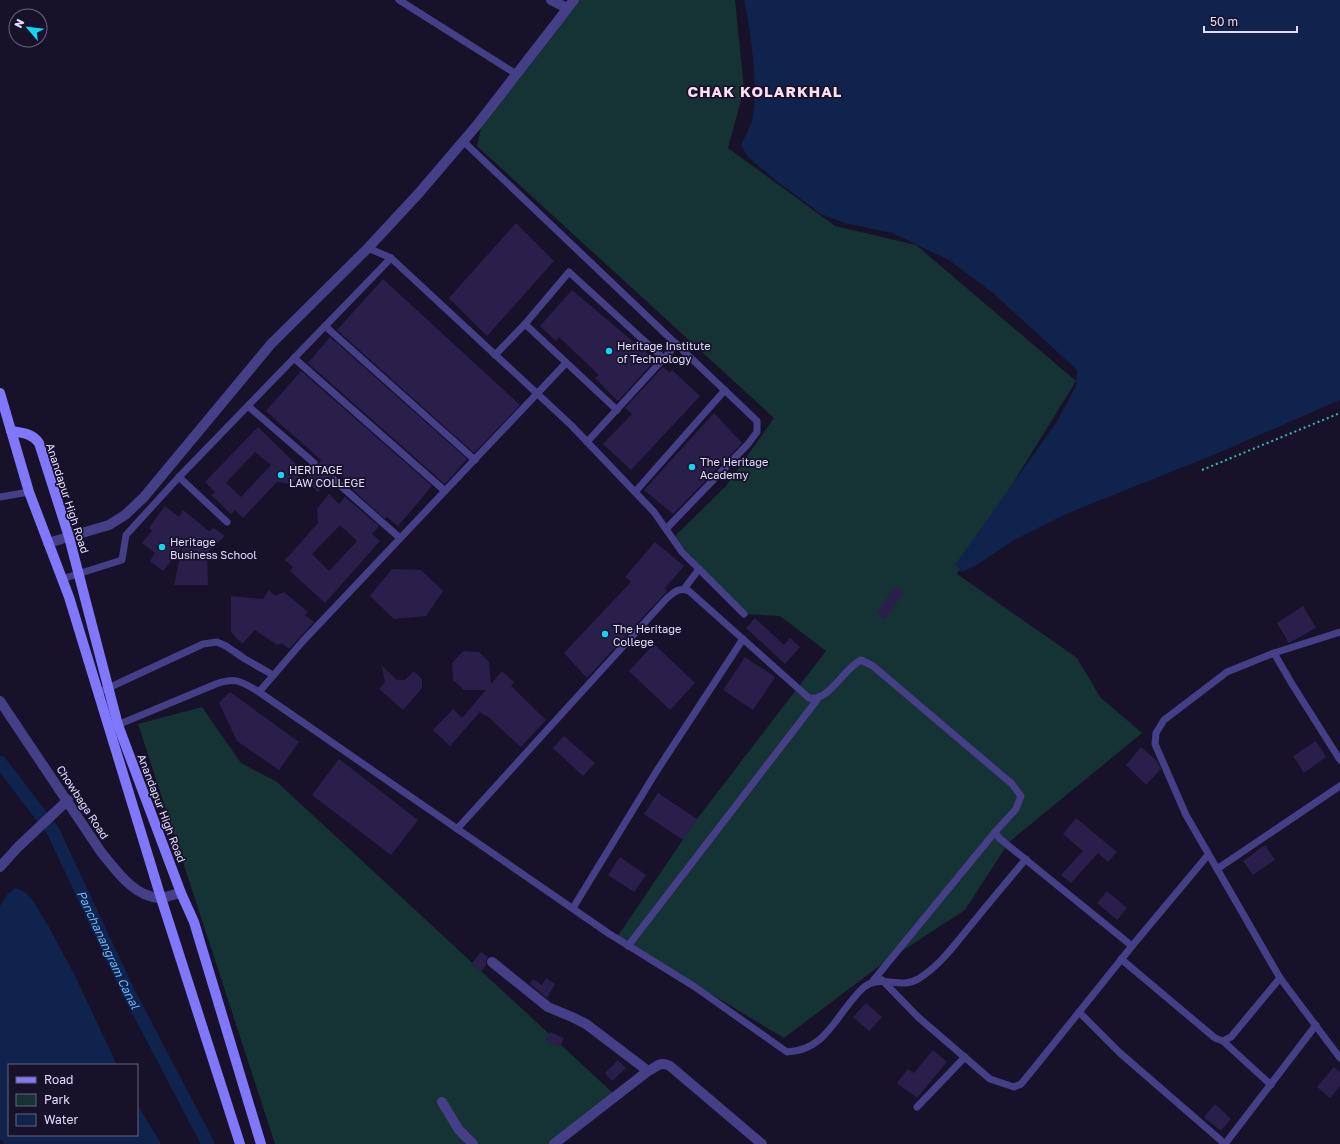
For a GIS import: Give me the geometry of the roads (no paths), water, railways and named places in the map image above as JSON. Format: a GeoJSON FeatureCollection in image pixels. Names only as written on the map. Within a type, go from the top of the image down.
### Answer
{"type":"FeatureCollection","features":[{"type":"Feature","properties":{"kind":"main road"},"geometry":{"type":"LineString","coordinates":[[0,393],[11,431]]}},
{"type":"Feature","properties":{"kind":"main road","name":"Anandapur High Road"},"geometry":{"type":"LineString","coordinates":[[240,1144],[161,898],[114,727],[109,689],[69,537],[38,443],[35,438],[29,435],[11,431],[25,493],[48,543],[62,579],[98,691],[114,727],[194,922],[261,1144]]}},
{"type":"Feature","properties":{"kind":"street"},"geometry":{"type":"LineString","coordinates":[[551,0],[567,8]]}},
{"type":"Feature","properties":{"kind":"street"},"geometry":{"type":"LineString","coordinates":[[48,543],[109,525],[125,514],[144,497],[271,344],[368,248],[464,141],[574,0]]}},
{"type":"Feature","properties":{"kind":"street","name":"Chowbaga Road"},"geometry":{"type":"LineString","coordinates":[[0,701],[68,800],[101,852],[118,872],[135,888],[148,896],[161,898]]}},
{"type":"Feature","properties":{"kind":"street"},"geometry":{"type":"LineString","coordinates":[[0,867],[18,847],[68,800]]}},
{"type":"Feature","properties":{"kind":"street"},"geometry":{"type":"LineString","coordinates":[[161,898],[181,893]]}},
{"type":"Feature","properties":{"kind":"street"},"geometry":{"type":"LineString","coordinates":[[492,962],[548,1008],[572,1016],[586,1024],[648,1071]]}},
{"type":"Feature","properties":{"kind":"street"},"geometry":{"type":"LineString","coordinates":[[554,1144],[657,1064],[664,1063],[670,1066],[762,1144]]}},
{"type":"Feature","properties":{"kind":"street"},"geometry":{"type":"LineString","coordinates":[[442,1102],[456,1126],[473,1144]]}},
{"type":"Feature","properties":{"kind":"lane"},"geometry":{"type":"LineString","coordinates":[[399,0],[516,74]]}},
{"type":"Feature","properties":{"kind":"lane"},"geometry":{"type":"LineString","coordinates":[[464,141],[757,421],[757,432],[748,444],[666,529]]}},
{"type":"Feature","properties":{"kind":"lane"},"geometry":{"type":"LineString","coordinates":[[368,248],[391,258],[538,394],[587,442],[654,512],[682,552],[744,614]]}},
{"type":"Feature","properties":{"kind":"lane"},"geometry":{"type":"LineString","coordinates":[[62,579],[122,560],[126,535],[179,477],[391,258]]}},
{"type":"Feature","properties":{"kind":"lane"},"geometry":{"type":"LineString","coordinates":[[495,355],[525,324],[569,272],[664,359]]}},
{"type":"Feature","properties":{"kind":"lane"},"geometry":{"type":"LineString","coordinates":[[525,324],[616,410]]}},
{"type":"Feature","properties":{"kind":"lane"},"geometry":{"type":"LineString","coordinates":[[325,326],[475,460]]}},
{"type":"Feature","properties":{"kind":"lane"},"geometry":{"type":"LineString","coordinates":[[587,442],[677,344]]}},
{"type":"Feature","properties":{"kind":"lane"},"geometry":{"type":"LineString","coordinates":[[294,358],[445,491]]}},
{"type":"Feature","properties":{"kind":"lane"},"geometry":{"type":"LineString","coordinates":[[259,692],[303,640],[566,363]]}},
{"type":"Feature","properties":{"kind":"lane"},"geometry":{"type":"LineString","coordinates":[[634,492],[725,390]]}},
{"type":"Feature","properties":{"kind":"lane"},"geometry":{"type":"LineString","coordinates":[[248,406],[314,463]]}},
{"type":"Feature","properties":{"kind":"lane"},"geometry":{"type":"LineString","coordinates":[[179,477],[227,522]]}},
{"type":"Feature","properties":{"kind":"lane"},"geometry":{"type":"LineString","coordinates":[[334,480],[400,538]]}},
{"type":"Feature","properties":{"kind":"lane"},"geometry":{"type":"LineString","coordinates":[[0,497],[25,493]]}},
{"type":"Feature","properties":{"kind":"lane"},"geometry":{"type":"LineString","coordinates":[[684,589],[699,569]]}},
{"type":"Feature","properties":{"kind":"lane"},"geometry":{"type":"LineString","coordinates":[[457,829],[667,598],[677,589],[689,591],[809,698],[817,700]]}},
{"type":"Feature","properties":{"kind":"lane"},"geometry":{"type":"LineString","coordinates":[[1340,632],[1274,653],[1227,672],[1164,720],[1156,733],[1154,744],[1186,815],[1208,855],[1251,925],[1280,978],[1340,1058]]}},
{"type":"Feature","properties":{"kind":"lane"},"geometry":{"type":"LineString","coordinates":[[573,908],[656,772],[743,639]]}},
{"type":"Feature","properties":{"kind":"lane"},"geometry":{"type":"LineString","coordinates":[[98,691],[109,689],[203,644],[217,642],[273,675]]}},
{"type":"Feature","properties":{"kind":"lane"},"geometry":{"type":"LineString","coordinates":[[1274,653],[1340,760]]}},
{"type":"Feature","properties":{"kind":"lane"},"geometry":{"type":"LineString","coordinates":[[114,727],[228,680],[238,680],[259,692],[628,946],[695,987],[787,1052],[800,1051],[814,1045],[829,1031],[863,988],[872,982],[995,832],[1016,809],[1020,796],[1012,784],[873,666],[861,660],[852,665],[825,695],[817,700],[628,946]]}},
{"type":"Feature","properties":{"kind":"lane"},"geometry":{"type":"LineString","coordinates":[[1217,869],[1340,786]]}},
{"type":"Feature","properties":{"kind":"lane"},"geometry":{"type":"LineString","coordinates":[[995,832],[999,838],[1132,946]]}},
{"type":"Feature","properties":{"kind":"lane"},"geometry":{"type":"LineString","coordinates":[[882,980],[918,1016],[990,1079],[1014,1087],[1021,1084],[1121,959],[1208,855]]}},
{"type":"Feature","properties":{"kind":"lane"},"geometry":{"type":"LineString","coordinates":[[872,982],[882,980],[906,983],[916,980],[931,971],[950,951],[1026,859]]}},
{"type":"Feature","properties":{"kind":"lane"},"geometry":{"type":"LineString","coordinates":[[1121,959],[1215,1038],[1223,1041],[1271,1085]]}},
{"type":"Feature","properties":{"kind":"lane"},"geometry":{"type":"LineString","coordinates":[[1223,1041],[1231,1037],[1280,978]]}},
{"type":"Feature","properties":{"kind":"lane"},"geometry":{"type":"LineString","coordinates":[[1079,1012],[1120,1053],[1225,1144],[1316,1026]]}},
{"type":"Feature","properties":{"kind":"lane"},"geometry":{"type":"LineString","coordinates":[[917,1107],[965,1057]]}},
{"type":"Feature","properties":{"kind":"water"},"geometry":{"type":"Polygon","coordinates":[[[744,0],[1340,0],[1340,400],[1218,453],[1068,513],[1014,540],[977,565],[962,572],[955,565],[1056,423],[1076,386],[1077,370],[993,293],[949,260],[892,233],[845,223],[821,214],[779,183],[748,157],[741,145],[752,120],[755,93],[751,43],[744,0]]]}},
{"type":"Feature","properties":{"kind":"water"},"geometry":{"type":"Polygon","coordinates":[[[15,888],[23,891],[31,898],[49,927],[75,976],[117,1064],[8,1064],[8,1136],[138,1136],[138,1106],[161,1144],[5,1144],[0,1139],[0,906],[6,896],[15,888]]]}},
{"type":"Feature","properties":{"kind":"waterway","name":"Panchanangram Canal"},"geometry":{"type":"LineString","coordinates":[[0,762],[53,831],[129,993],[208,1144]]}},
{"type":"Feature","properties":{"kind":"place","name":"Heritage Institute of Technology"},"geometry":{"type":"Point","coordinates":[609,351]}},
{"type":"Feature","properties":{"kind":"place","name":"The Heritage Academy"},"geometry":{"type":"Point","coordinates":[692,467]}},
{"type":"Feature","properties":{"kind":"place","name":"HERITAGE LAW COLLEGE"},"geometry":{"type":"Point","coordinates":[281,475]}},
{"type":"Feature","properties":{"kind":"place","name":"Heritage Business School"},"geometry":{"type":"Point","coordinates":[162,547]}},
{"type":"Feature","properties":{"kind":"place","name":"The Heritage College"},"geometry":{"type":"Point","coordinates":[605,634]}},
{"type":"Feature","properties":{"kind":"district","name":"CHAK KOLARKHAL"},"geometry":{"type":"Point","coordinates":[765,91]}}]}
